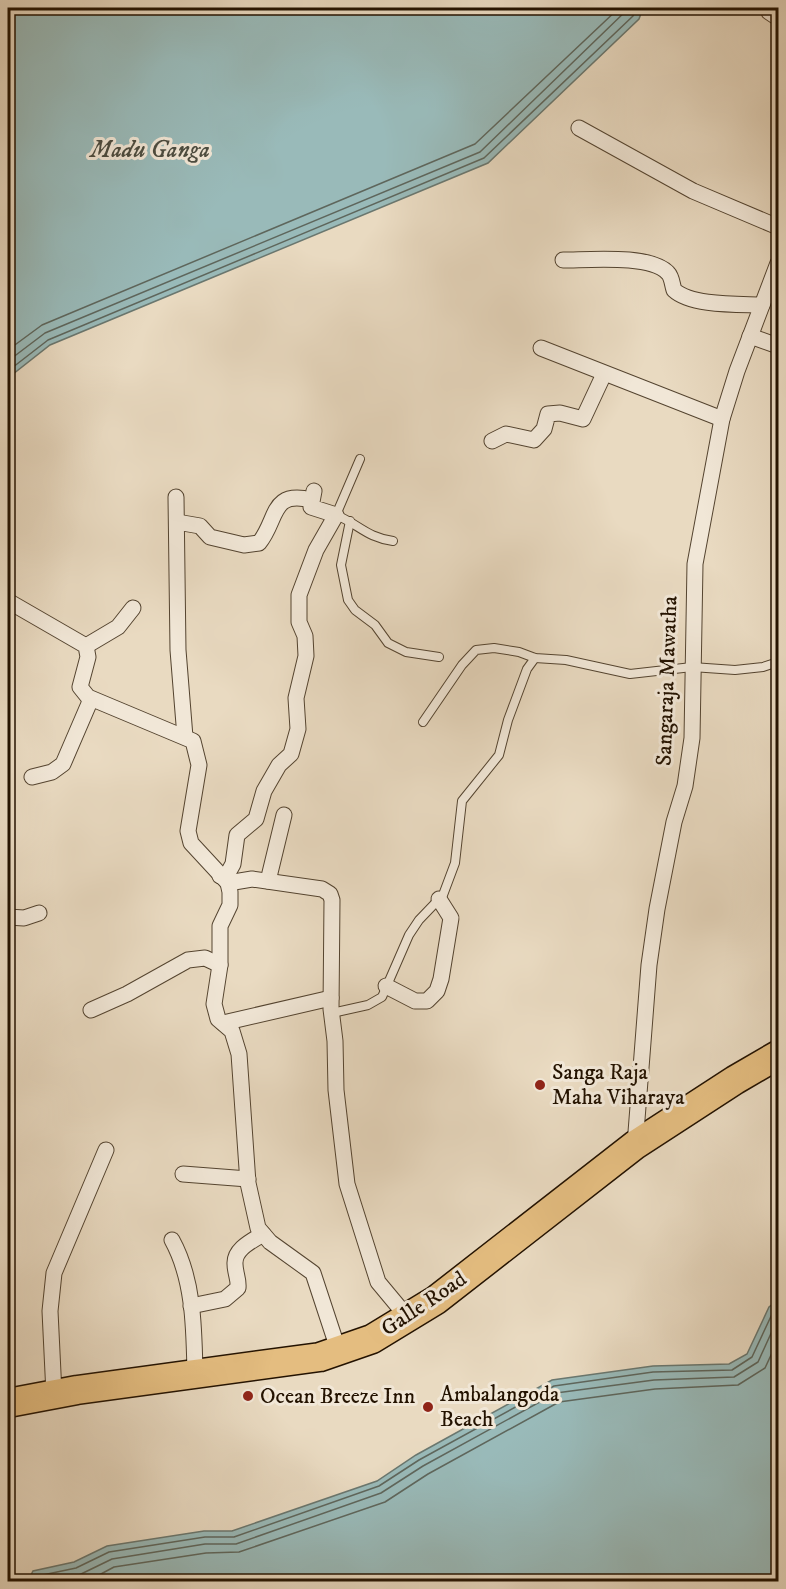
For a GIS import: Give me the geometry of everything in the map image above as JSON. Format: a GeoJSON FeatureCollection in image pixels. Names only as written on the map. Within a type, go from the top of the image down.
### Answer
{"type":"FeatureCollection","features":[{"type":"Feature","properties":{"kind":"highway","name":"Galle Road"},"geometry":{"type":"LineString","coordinates":[[8,1403],[54,1394],[195,1374],[272,1366],[339,1352],[372,1340],[436,1300],[635,1145],[778,1055]]}},
{"type":"Feature","properties":{"kind":"street"},"geometry":{"type":"LineString","coordinates":[[579,128],[693,191],[778,227]]}},
{"type":"Feature","properties":{"kind":"street"},"geometry":{"type":"LineString","coordinates":[[563,260],[639,261],[660,266],[670,275],[674,290],[687,297],[719,304],[762,305]]}},
{"type":"Feature","properties":{"kind":"street","name":"Sangaraja Mawatha"},"geometry":{"type":"LineString","coordinates":[[635,1145],[649,965],[657,909],[674,822],[685,786],[692,738],[695,564],[723,419],[750,336],[778,263]]}},
{"type":"Feature","properties":{"kind":"street"},"geometry":{"type":"LineString","coordinates":[[750,336],[778,346]]}},
{"type":"Feature","properties":{"kind":"street"},"geometry":{"type":"LineString","coordinates":[[541,348],[723,419]]}},
{"type":"Feature","properties":{"kind":"street"},"geometry":{"type":"LineString","coordinates":[[492,441],[506,434],[534,440],[544,429],[548,414],[560,413],[583,419],[603,374]]}},
{"type":"Feature","properties":{"kind":"street"},"geometry":{"type":"LineString","coordinates":[[177,522],[200,526],[210,537],[244,544],[258,543],[265,535],[280,503],[288,498],[313,496],[311,507],[343,518],[316,550],[300,595],[298,608],[306,656],[296,698],[298,729],[291,754],[279,765],[264,791],[256,819],[237,835],[233,864],[224,880]]}},
{"type":"Feature","properties":{"kind":"street"},"geometry":{"type":"LineString","coordinates":[[176,497],[178,650],[185,737]]}},
{"type":"Feature","properties":{"kind":"street"},"geometry":{"type":"LineString","coordinates":[[8,601],[86,646],[88,657],[80,687],[91,699],[193,741],[199,765],[188,831],[191,843],[224,880],[230,905],[220,926],[220,965],[214,1004],[218,1019],[232,1031],[239,1054],[248,1179],[258,1228],[313,1274],[339,1352]]}},
{"type":"Feature","properties":{"kind":"street"},"geometry":{"type":"LineString","coordinates":[[86,646],[118,627],[133,608]]}},
{"type":"Feature","properties":{"kind":"street"},"geometry":{"type":"LineString","coordinates":[[32,777],[52,772],[63,764],[91,699]]}},
{"type":"Feature","properties":{"kind":"street"},"geometry":{"type":"LineString","coordinates":[[268,881],[284,816]]}},
{"type":"Feature","properties":{"kind":"street"},"geometry":{"type":"LineString","coordinates":[[224,880],[268,881],[322,889],[330,894],[332,900],[332,1006],[342,1150],[351,1202],[378,1282],[408,1318]]}},
{"type":"Feature","properties":{"kind":"street"},"geometry":{"type":"LineString","coordinates":[[386,986],[415,1001],[427,1001],[437,991],[451,918],[440,899]]}},
{"type":"Feature","properties":{"kind":"street"},"geometry":{"type":"LineString","coordinates":[[8,917],[24,918],[39,913]]}},
{"type":"Feature","properties":{"kind":"street"},"geometry":{"type":"LineString","coordinates":[[91,1010],[127,994],[188,960],[205,958],[220,965]]}},
{"type":"Feature","properties":{"kind":"street"},"geometry":{"type":"LineString","coordinates":[[223,1023],[332,1006]]}},
{"type":"Feature","properties":{"kind":"street"},"geometry":{"type":"LineString","coordinates":[[54,1394],[50,1311],[54,1273],[106,1150]]}},
{"type":"Feature","properties":{"kind":"street"},"geometry":{"type":"LineString","coordinates":[[183,1174],[248,1179]]}},
{"type":"Feature","properties":{"kind":"street"},"geometry":{"type":"LineString","coordinates":[[191,1306],[225,1299],[238,1288],[235,1262],[237,1253],[263,1234]]}},
{"type":"Feature","properties":{"kind":"street"},"geometry":{"type":"LineString","coordinates":[[172,1240],[184,1269],[191,1306],[195,1374]]}},
{"type":"Feature","properties":{"kind":"lane"},"geometry":{"type":"LineString","coordinates":[[360,459],[343,518],[341,565],[348,600],[355,610],[375,626],[388,643],[406,652],[439,657]]}},
{"type":"Feature","properties":{"kind":"lane"},"geometry":{"type":"LineString","coordinates":[[343,518],[369,536],[393,541]]}},
{"type":"Feature","properties":{"kind":"lane"},"geometry":{"type":"LineString","coordinates":[[423,722],[476,650],[494,648],[535,658],[566,660],[630,674],[692,667],[735,670],[763,667],[778,662]]}},
{"type":"Feature","properties":{"kind":"lane"},"geometry":{"type":"LineString","coordinates":[[332,1006],[368,1005],[382,997],[409,935],[419,920],[440,899],[455,863],[462,801],[499,755],[508,720],[527,669],[535,658]]}},
{"type":"Feature","properties":{"kind":"water","name":"Madu Ganga"},"geometry":{"type":"Polygon","coordinates":[[[8,8],[643,8],[639,19],[488,163],[50,345],[8,378],[8,8]]]}},
{"type":"Feature","properties":{"kind":"water"},"geometry":{"type":"Polygon","coordinates":[[[778,1300],[778,1581],[28,1581],[33,1571],[74,1562],[107,1546],[204,1531],[232,1531],[377,1481],[416,1455],[552,1380],[653,1366],[729,1364],[747,1354],[769,1307],[778,1300]]]}},
{"type":"Feature","properties":{"kind":"place","name":"Sanga Raja Maha Viharaya"},"geometry":{"type":"Point","coordinates":[540,1085]}},
{"type":"Feature","properties":{"kind":"place","name":"Ocean Breeze Inn"},"geometry":{"type":"Point","coordinates":[248,1396]}},
{"type":"Feature","properties":{"kind":"place","name":"Ambalangoda Beach"},"geometry":{"type":"Point","coordinates":[428,1407]}}]}
